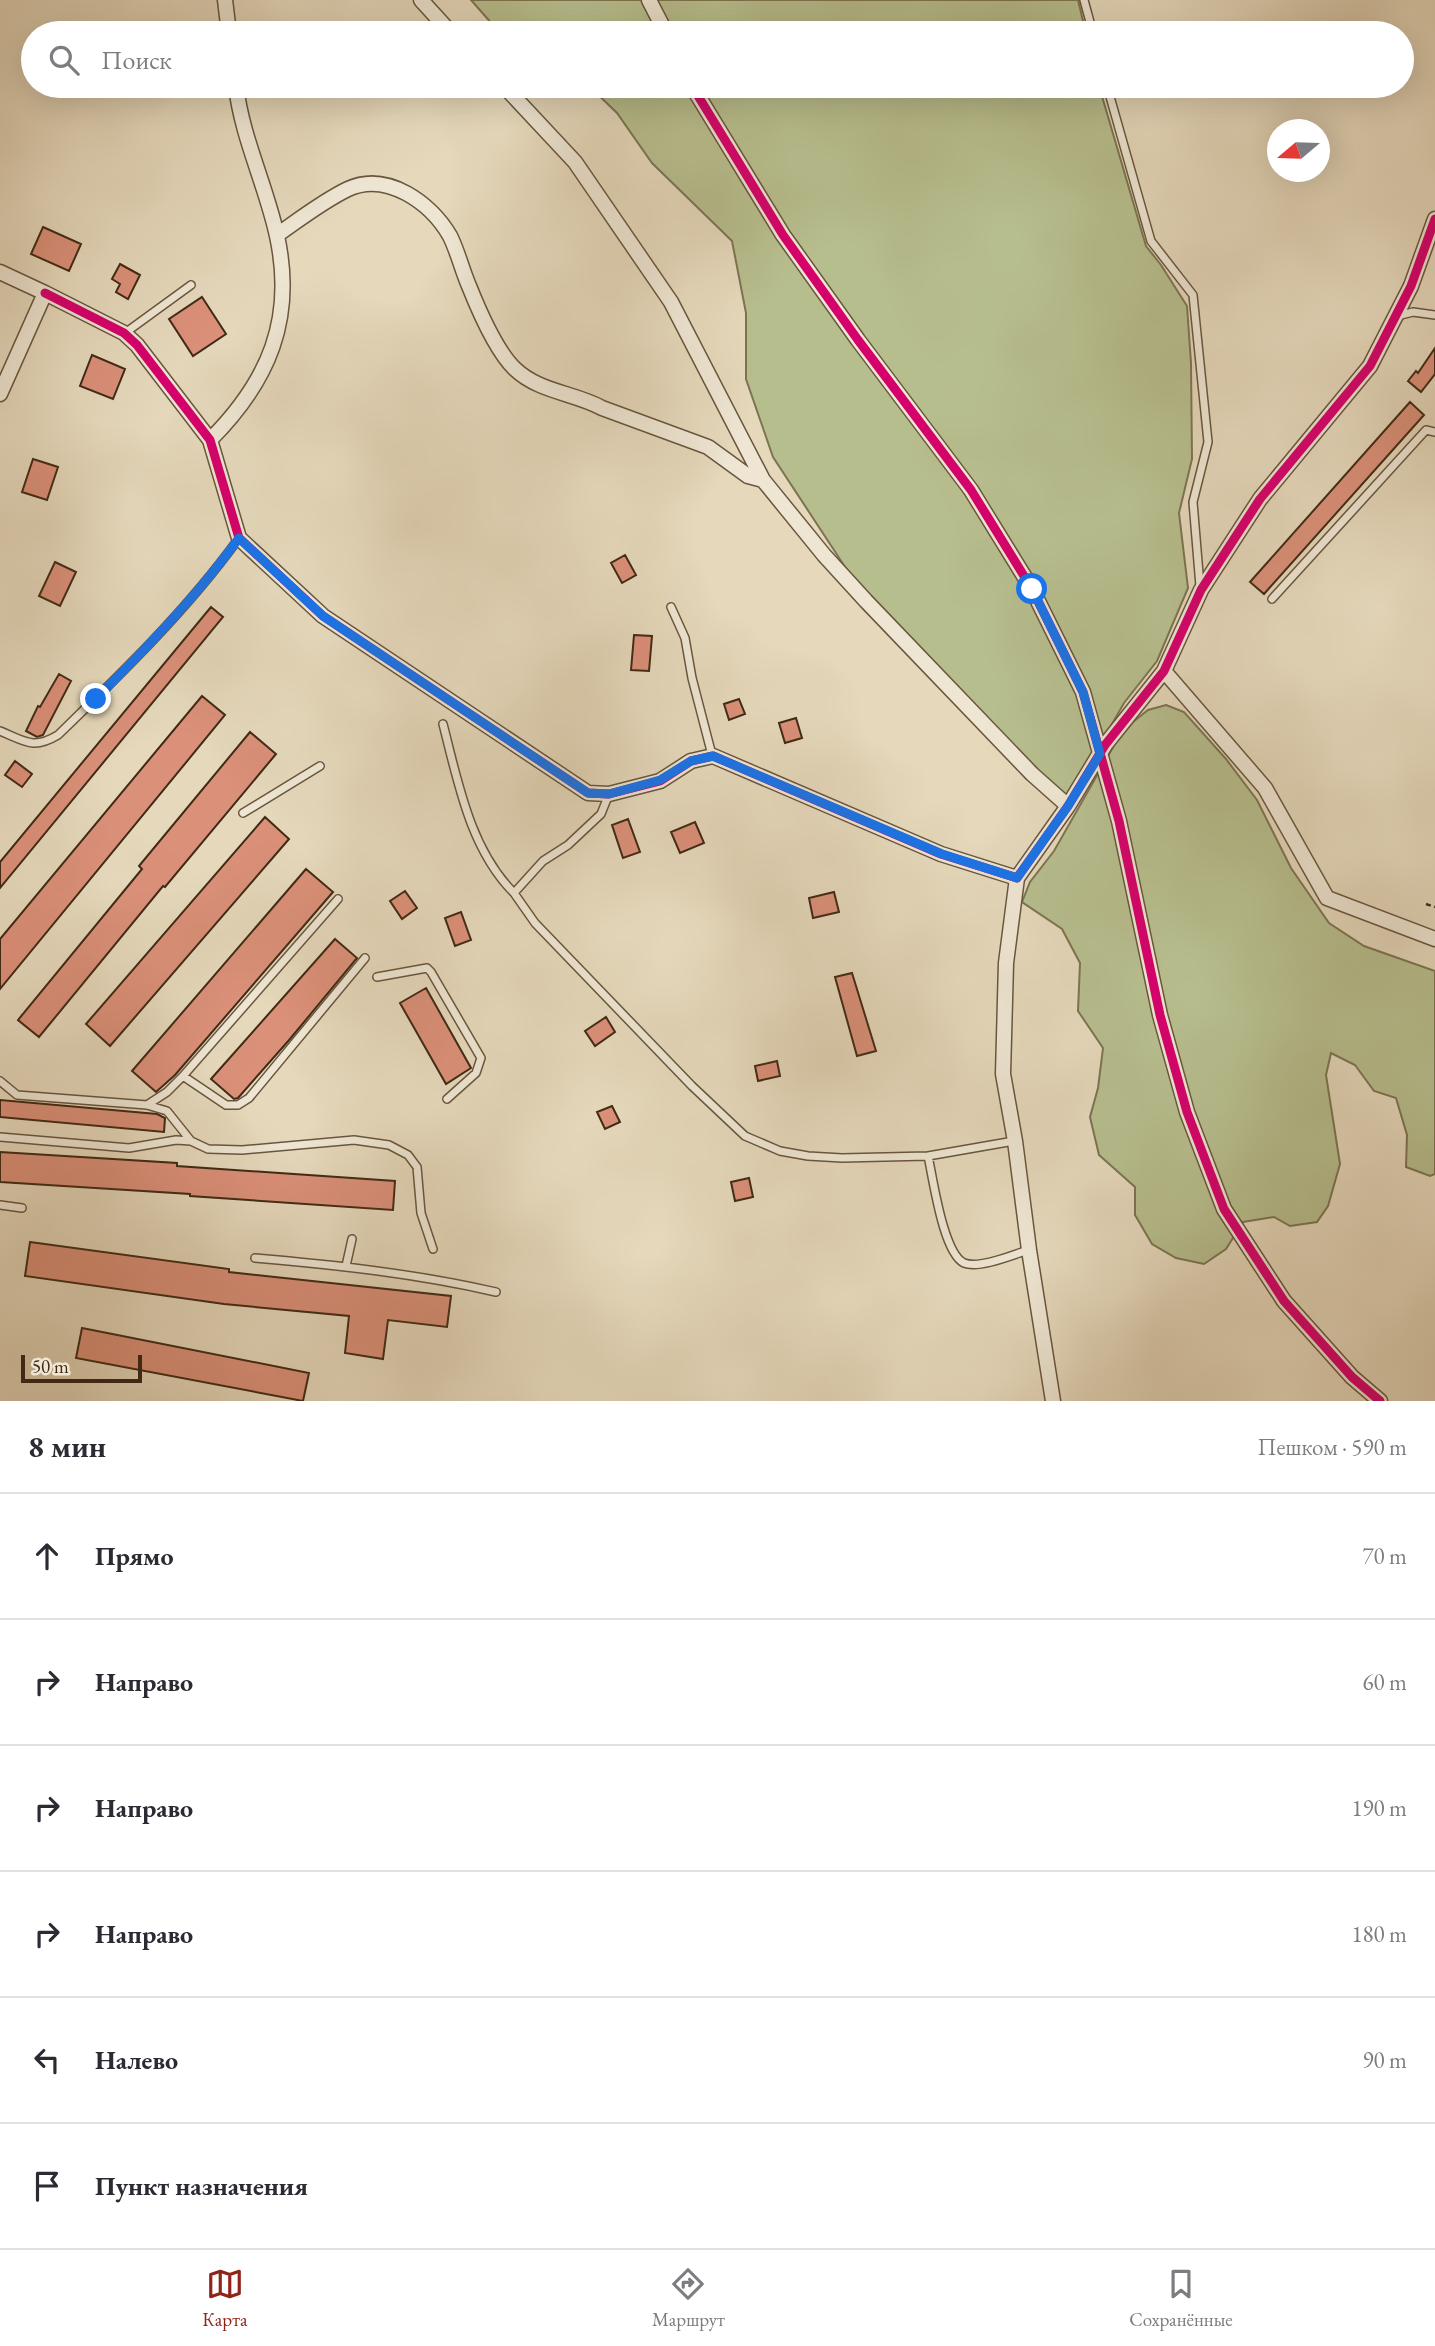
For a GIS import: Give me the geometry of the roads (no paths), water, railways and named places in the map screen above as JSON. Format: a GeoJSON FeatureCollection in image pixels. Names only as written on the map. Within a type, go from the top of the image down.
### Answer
{"type":"FeatureCollection","features":[{"type":"Feature","properties":{"kind":"street"},"geometry":{"type":"LineString","coordinates":[[225,0],[228,21]]}},
{"type":"Feature","properties":{"kind":"street"},"geometry":{"type":"LineString","coordinates":[[421,0],[441,21]]}},
{"type":"Feature","properties":{"kind":"street"},"geometry":{"type":"LineString","coordinates":[[649,0],[660,21]]}},
{"type":"Feature","properties":{"kind":"street"},"geometry":{"type":"LineString","coordinates":[[210,440],[227,423],[251,391],[271,356],[282,313],[283,272],[277,235],[240,115],[238,98]]}},
{"type":"Feature","properties":{"kind":"street"},"geometry":{"type":"LineString","coordinates":[[515,98],[575,162],[664,292],[763,480],[824,555],[866,601],[1032,774],[1068,806]]}},
{"type":"Feature","properties":{"kind":"street"},"geometry":{"type":"LineString","coordinates":[[699,98],[783,235],[971,491],[1008,547],[1045,613],[1083,692],[1119,821],[1164,1027],[1187,1111],[1224,1209],[1284,1301],[1352,1377],[1380,1401]]}},
{"type":"Feature","properties":{"kind":"street"},"geometry":{"type":"LineString","coordinates":[[277,235],[349,189],[367,183],[390,185],[431,212],[449,236],[482,315],[501,350],[516,370],[534,382],[708,447],[748,476],[763,480]]}},
{"type":"Feature","properties":{"kind":"street"},"geometry":{"type":"LineString","coordinates":[[1053,1401],[1003,1074],[1006,963],[1017,878],[1068,806],[1100,754],[1164,671],[1200,590],[1260,499],[1370,366],[1411,286],[1435,219]]}},
{"type":"Feature","properties":{"kind":"street"},"geometry":{"type":"LineString","coordinates":[[0,272],[124,333],[137,345],[210,440],[239,538],[323,616],[588,793],[609,794],[660,780],[691,761],[713,756],[942,854],[1017,878]]}},
{"type":"Feature","properties":{"kind":"street"},"geometry":{"type":"LineString","coordinates":[[0,394],[45,293]]}},
{"type":"Feature","properties":{"kind":"street"},"geometry":{"type":"LineString","coordinates":[[1164,671],[1265,788],[1327,898],[1435,939]]}},
{"type":"Feature","properties":{"kind":"lane"},"geometry":{"type":"LineString","coordinates":[[1084,0],[1090,21]]}},
{"type":"Feature","properties":{"kind":"lane"},"geometry":{"type":"LineString","coordinates":[[1110,98],[1151,242],[1193,295],[1208,442],[1193,502],[1200,590]]}},
{"type":"Feature","properties":{"kind":"lane"},"geometry":{"type":"LineString","coordinates":[[124,333],[191,285]]}},
{"type":"Feature","properties":{"kind":"lane"},"geometry":{"type":"LineString","coordinates":[[1396,317],[1413,312],[1435,314]]}},
{"type":"Feature","properties":{"kind":"lane"},"geometry":{"type":"LineString","coordinates":[[1272,598],[1426,430],[1435,432]]}},
{"type":"Feature","properties":{"kind":"lane"},"geometry":{"type":"LineString","coordinates":[[0,731],[32,744],[44,743],[58,735],[152,642],[222,562],[239,538]]}},
{"type":"Feature","properties":{"kind":"lane"},"geometry":{"type":"LineString","coordinates":[[671,607],[685,638],[692,678],[713,756]]}},
{"type":"Feature","properties":{"kind":"lane"},"geometry":{"type":"LineString","coordinates":[[443,724],[464,805],[503,882],[535,923],[692,1086],[745,1136],[780,1151],[808,1156],[876,1158],[928,1156],[1015,1141]]}},
{"type":"Feature","properties":{"kind":"lane"},"geometry":{"type":"LineString","coordinates":[[243,813],[320,766]]}},
{"type":"Feature","properties":{"kind":"lane"},"geometry":{"type":"LineString","coordinates":[[514,893],[544,861],[568,845],[601,814],[609,794]]}},
{"type":"Feature","properties":{"kind":"lane"},"geometry":{"type":"LineString","coordinates":[[147,1105],[167,1092],[183,1076],[338,899]]}},
{"type":"Feature","properties":{"kind":"lane"},"geometry":{"type":"LineString","coordinates":[[183,1076],[226,1105],[238,1105],[249,1098],[365,958]]}},
{"type":"Feature","properties":{"kind":"lane"},"geometry":{"type":"LineString","coordinates":[[377,977],[427,968],[475,1047],[481,1058],[480,1067],[447,1099]]}},
{"type":"Feature","properties":{"kind":"lane"},"geometry":{"type":"LineString","coordinates":[[0,1081],[17,1095],[147,1105],[167,1111],[191,1141]]}},
{"type":"Feature","properties":{"kind":"lane"},"geometry":{"type":"LineString","coordinates":[[0,1137],[129,1148],[176,1139],[191,1141],[208,1149],[242,1150],[354,1140],[389,1144],[408,1154],[417,1167],[421,1213],[433,1249]]}},
{"type":"Feature","properties":{"kind":"lane"},"geometry":{"type":"LineString","coordinates":[[928,1156],[948,1242],[956,1256],[965,1263],[976,1265],[1029,1250]]}},
{"type":"Feature","properties":{"kind":"lane"},"geometry":{"type":"LineString","coordinates":[[0,1205],[22,1208]]}},
{"type":"Feature","properties":{"kind":"lane"},"geometry":{"type":"LineString","coordinates":[[346,1266],[352,1239]]}},
{"type":"Feature","properties":{"kind":"lane"},"geometry":{"type":"LineString","coordinates":[[255,1258],[346,1266],[438,1279],[496,1292]]}}]}
